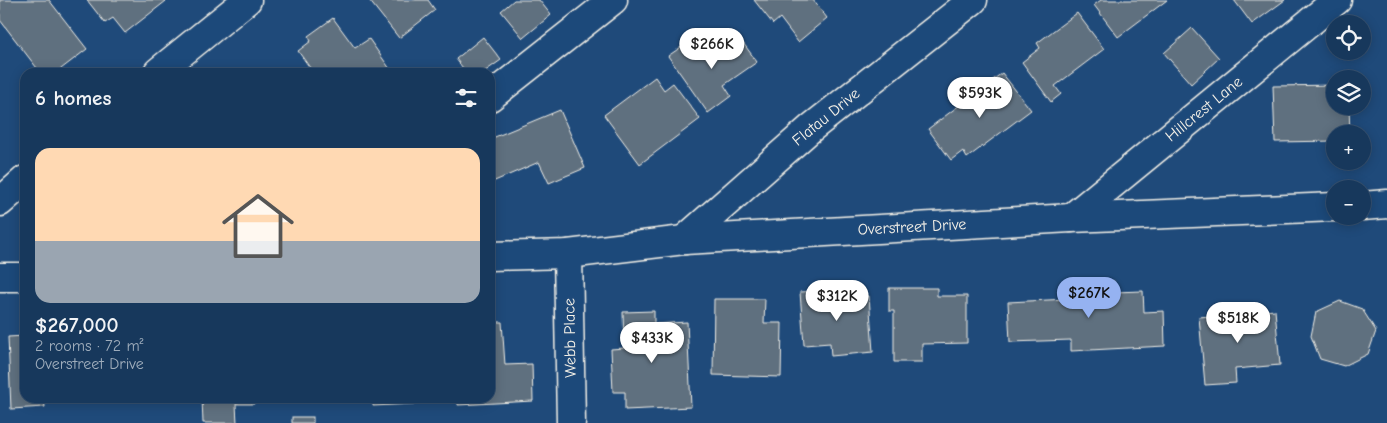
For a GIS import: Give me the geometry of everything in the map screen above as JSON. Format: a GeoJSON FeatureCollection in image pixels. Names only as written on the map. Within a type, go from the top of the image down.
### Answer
{"type":"FeatureCollection","features":[{"type":"Feature","properties":{"kind":"street"},"geometry":{"type":"LineString","coordinates":[[163,68],[247,0]]}},
{"type":"Feature","properties":{"kind":"street"},"geometry":{"type":"LineString","coordinates":[[495,93],[613,0]]}},
{"type":"Feature","properties":{"kind":"street","name":"Flatau Drive"},"geometry":{"type":"LineString","coordinates":[[684,240],[811,128],[973,0]]}},
{"type":"Feature","properties":{"kind":"street","name":"Hillcrest Lane"},"geometry":{"type":"LineString","coordinates":[[1071,218],[1337,0]]}},
{"type":"Feature","properties":{"kind":"street"},"geometry":{"type":"LineString","coordinates":[[0,202],[20,184]]}},
{"type":"Feature","properties":{"kind":"street"},"geometry":{"type":"LineString","coordinates":[[1371,205],[1387,204]]}},
{"type":"Feature","properties":{"kind":"street","name":"Overstreet Drive"},"geometry":{"type":"LineString","coordinates":[[495,256],[568,254],[684,240],[1071,218],[1326,207]]}},
{"type":"Feature","properties":{"kind":"street","name":"Webb Place"},"geometry":{"type":"LineString","coordinates":[[568,254],[571,423]]}},
{"type":"Feature","properties":{"kind":"street"},"geometry":{"type":"LineString","coordinates":[[0,277],[20,277]]}},
{"type":"Feature","properties":{"kind":"building"},"geometry":{"type":"Polygon","coordinates":[[[0,0],[49,0],[87,49],[62,68],[37,68],[0,20],[0,0]]]}},
{"type":"Feature","properties":{"kind":"building"},"geometry":{"type":"Polygon","coordinates":[[[87,0],[166,1],[125,33],[113,18],[105,23],[87,0]]]}},
{"type":"Feature","properties":{"kind":"building"},"geometry":{"type":"Polygon","coordinates":[[[369,0],[428,0],[435,10],[399,38],[369,0]]]}},
{"type":"Feature","properties":{"kind":"building"},"geometry":{"type":"Polygon","coordinates":[[[514,0],[539,0],[551,15],[523,38],[501,11],[514,0]]]}},
{"type":"Feature","properties":{"kind":"building"},"geometry":{"type":"Polygon","coordinates":[[[754,0],[813,0],[827,18],[798,42],[780,18],[773,24],[754,0]]]}},
{"type":"Feature","properties":{"kind":"building"},"geometry":{"type":"Polygon","coordinates":[[[1101,0],[1167,0],[1118,37],[1094,5],[1101,0]]]}},
{"type":"Feature","properties":{"kind":"building"},"geometry":{"type":"Polygon","coordinates":[[[1234,0],[1285,0],[1252,24],[1234,0]]]}},
{"type":"Feature","properties":{"kind":"building"},"geometry":{"type":"Polygon","coordinates":[[[1077,13],[1104,49],[1055,86],[1061,94],[1051,102],[1022,62],[1040,48],[1037,43],[1077,13]]]}},
{"type":"Feature","properties":{"kind":"building"},"geometry":{"type":"Polygon","coordinates":[[[333,18],[355,48],[369,39],[389,68],[310,68],[298,51],[311,41],[308,36],[333,18]]]}},
{"type":"Feature","properties":{"kind":"building"},"geometry":{"type":"Polygon","coordinates":[[[1192,28],[1219,58],[1191,84],[1164,53],[1192,28]]]}},
{"type":"Feature","properties":{"kind":"building"},"geometry":{"type":"Polygon","coordinates":[[[738,36],[757,62],[724,85],[731,96],[708,113],[668,56],[693,39],[707,58],[738,36]]]}},
{"type":"Feature","properties":{"kind":"building"},"geometry":{"type":"Polygon","coordinates":[[[483,37],[501,60],[490,68],[463,68],[456,59],[483,37]]]}},
{"type":"Feature","properties":{"kind":"building"},"geometry":{"type":"Polygon","coordinates":[[[1002,73],[1031,110],[967,158],[963,151],[951,160],[928,129],[1002,73]]]}},
{"type":"Feature","properties":{"kind":"building"},"geometry":{"type":"Polygon","coordinates":[[[655,77],[664,90],[673,83],[700,119],[640,164],[604,115],[655,77]]]}},
{"type":"Feature","properties":{"kind":"building"},"geometry":{"type":"Polygon","coordinates":[[[1326,85],[1326,115],[1349,115],[1350,125],[1326,125],[1326,141],[1275,142],[1273,86],[1326,85]]]}},
{"type":"Feature","properties":{"kind":"building"},"geometry":{"type":"Polygon","coordinates":[[[560,110],[585,168],[549,183],[539,162],[495,181],[495,137],[560,110]]]}},
{"type":"Feature","properties":{"kind":"building"},"geometry":{"type":"Polygon","coordinates":[[[1114,281],[1114,292],[1143,291],[1144,312],[1164,311],[1165,346],[1071,351],[1071,340],[1010,342],[1008,302],[1068,299],[1067,283],[1114,281]]]}},
{"type":"Feature","properties":{"kind":"building"},"geometry":{"type":"Polygon","coordinates":[[[889,288],[937,288],[937,296],[967,296],[967,343],[922,344],[922,362],[894,362],[894,311],[889,311],[889,288]]]}},
{"type":"Feature","properties":{"kind":"building"},"geometry":{"type":"Polygon","coordinates":[[[838,290],[838,299],[869,296],[873,352],[831,356],[830,343],[804,345],[800,292],[838,290]]]}},
{"type":"Feature","properties":{"kind":"building"},"geometry":{"type":"Polygon","coordinates":[[[714,299],[765,299],[764,323],[782,323],[781,377],[713,375],[714,299]]]}},
{"type":"Feature","properties":{"kind":"building"},"geometry":{"type":"Polygon","coordinates":[[[1340,301],[1362,309],[1376,331],[1368,354],[1344,366],[1320,359],[1311,336],[1316,312],[1340,301]]]}},
{"type":"Feature","properties":{"kind":"building"},"geometry":{"type":"Polygon","coordinates":[[[1275,310],[1280,365],[1235,369],[1236,383],[1205,385],[1199,317],[1275,310]]]}},
{"type":"Feature","properties":{"kind":"building"},"geometry":{"type":"Polygon","coordinates":[[[654,311],[654,324],[687,322],[691,407],[625,410],[625,392],[613,392],[611,349],[624,348],[623,312],[654,311]]]}},
{"type":"Feature","properties":{"kind":"building"},"geometry":{"type":"Polygon","coordinates":[[[495,322],[502,322],[505,365],[532,364],[533,401],[458,405],[458,403],[495,403],[495,322]]]}},
{"type":"Feature","properties":{"kind":"building"},"geometry":{"type":"Polygon","coordinates":[[[20,336],[20,403],[45,403],[45,407],[11,409],[8,337],[20,336]]]}},
{"type":"Feature","properties":{"kind":"building"},"geometry":{"type":"Polygon","coordinates":[[[202,403],[254,403],[236,404],[237,423],[203,423],[202,403]]]}},
{"type":"Feature","properties":{"kind":"building"},"geometry":{"type":"Polygon","coordinates":[[[373,403],[414,403],[414,404],[373,406],[373,403]]]}},
{"type":"Feature","properties":{"kind":"building"},"geometry":{"type":"Polygon","coordinates":[[[292,417],[313,417],[313,423],[292,423],[292,417]]]}}]}
